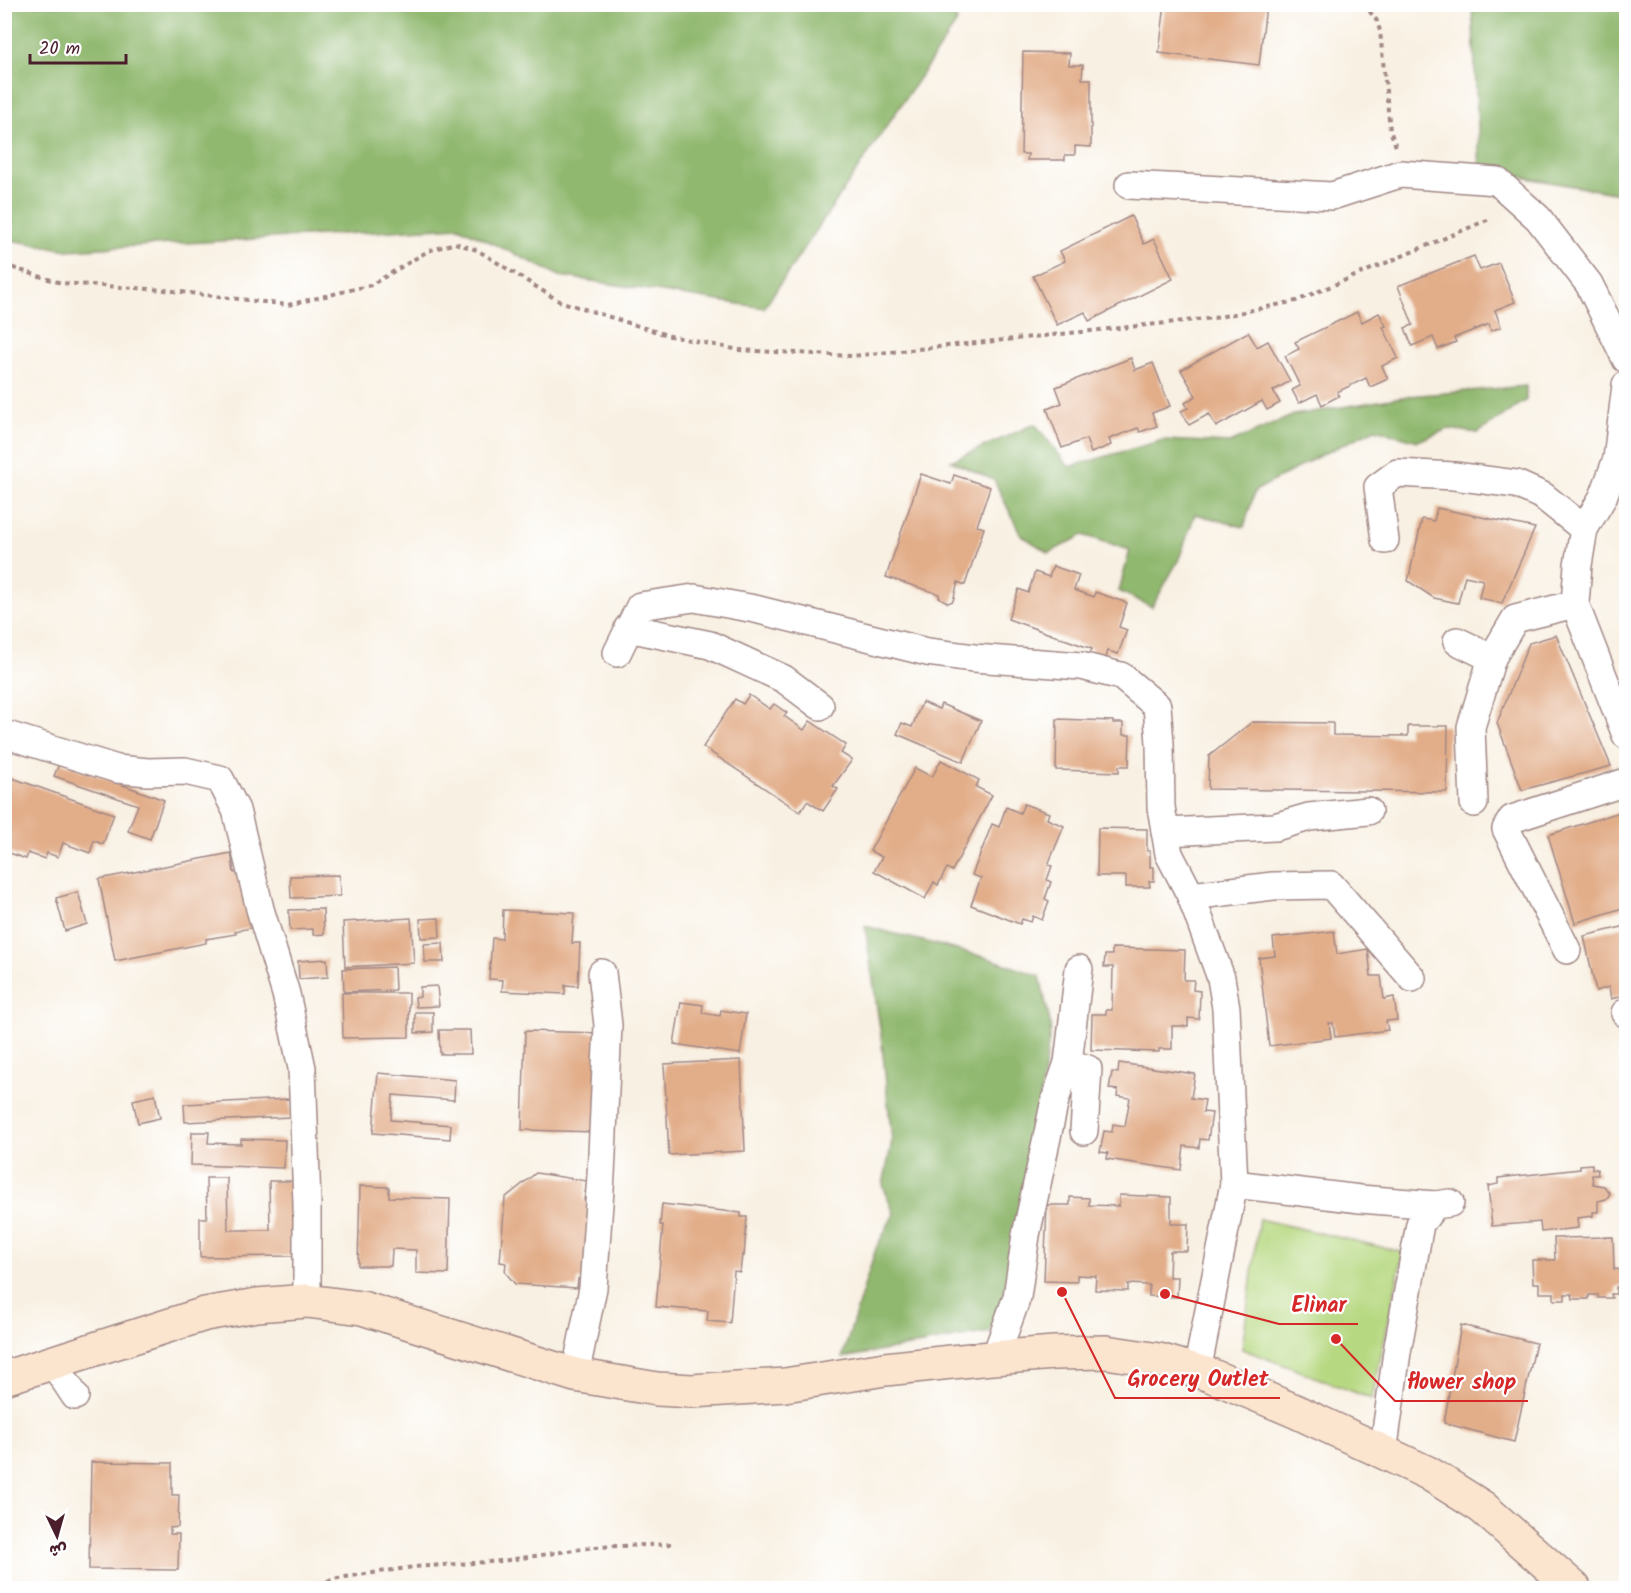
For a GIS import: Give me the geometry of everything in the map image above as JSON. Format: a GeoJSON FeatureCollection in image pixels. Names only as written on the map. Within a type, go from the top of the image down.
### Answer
{"type":"FeatureCollection","features":[{"type":"Feature","properties":{"kind":"main road"},"geometry":{"type":"LineString","coordinates":[[4,1378],[205,1314],[257,1305],[307,1301],[362,1308],[574,1375],[657,1389],[692,1391],[785,1385],[885,1369],[1054,1353],[1106,1352],[1159,1360],[1210,1375],[1295,1411],[1428,1473],[1482,1507],[1574,1588]]}},
{"type":"Feature","properties":{"kind":"street"},"geometry":{"type":"LineString","coordinates":[[1129,185],[1332,196],[1400,174],[1497,181],[1538,218],[1589,284],[1626,359]]}},
{"type":"Feature","properties":{"kind":"street"},"geometry":{"type":"LineString","coordinates":[[1626,385],[1617,459],[1603,498],[1584,529],[1575,604],[1626,735]]}},
{"type":"Feature","properties":{"kind":"street"},"geometry":{"type":"LineString","coordinates":[[1384,540],[1378,488],[1397,473],[1454,476],[1516,484],[1543,496],[1584,529]]}},
{"type":"Feature","properties":{"kind":"street"},"geometry":{"type":"LineString","coordinates":[[617,653],[640,606],[694,598],[755,609],[927,652],[1081,666],[1121,676],[1157,706],[1161,807],[1169,854],[1191,896],[1221,978],[1226,1008],[1234,1184],[1197,1371]]}},
{"type":"Feature","properties":{"kind":"street"},"geometry":{"type":"LineString","coordinates":[[1474,802],[1471,727],[1492,658],[1515,619],[1575,604]]}},
{"type":"Feature","properties":{"kind":"street"},"geometry":{"type":"LineString","coordinates":[[628,628],[710,645],[784,680],[820,706]]}},
{"type":"Feature","properties":{"kind":"street"},"geometry":{"type":"LineString","coordinates":[[1457,641],[1492,658]]}},
{"type":"Feature","properties":{"kind":"street"},"geometry":{"type":"LineString","coordinates":[[4,734],[117,769],[148,772],[185,771],[220,779],[236,810],[260,909],[286,994],[302,1068],[307,1203],[307,1301]]}},
{"type":"Feature","properties":{"kind":"street"},"geometry":{"type":"LineString","coordinates":[[1567,950],[1506,829],[1512,819],[1626,782]]}},
{"type":"Feature","properties":{"kind":"street"},"geometry":{"type":"LineString","coordinates":[[1165,832],[1275,827],[1309,817],[1368,811]]}},
{"type":"Feature","properties":{"kind":"street"},"geometry":{"type":"LineString","coordinates":[[1191,896],[1273,886],[1331,885],[1412,978]]}},
{"type":"Feature","properties":{"kind":"street"},"geometry":{"type":"LineString","coordinates":[[995,1358],[1017,1297],[1026,1235],[1055,1100],[1068,1064],[1079,969]]}},
{"type":"Feature","properties":{"kind":"street"},"geometry":{"type":"LineString","coordinates":[[574,1375],[593,1288],[601,1187],[608,1025],[602,973]]}},
{"type":"Feature","properties":{"kind":"street"},"geometry":{"type":"LineString","coordinates":[[1068,1064],[1088,1069],[1084,1131]]}},
{"type":"Feature","properties":{"kind":"street"},"geometry":{"type":"LineString","coordinates":[[1234,1184],[1360,1199],[1443,1204],[1420,1224],[1383,1453]]}},
{"type":"Feature","properties":{"kind":"street"},"geometry":{"type":"LineString","coordinates":[[53,1363],[75,1396]]}},
{"type":"Feature","properties":{"kind":"path"},"geometry":{"type":"LineString","coordinates":[[1364,4],[1373,15],[1380,31],[1390,129],[1399,155],[1400,174]]}},
{"type":"Feature","properties":{"kind":"path"},"geometry":{"type":"LineString","coordinates":[[4,265],[62,283],[165,290],[288,305],[371,285],[428,251],[455,243],[477,250],[558,301],[670,336],[739,350],[852,356],[1214,318],[1296,301],[1523,204]]}},
{"type":"Feature","properties":{"kind":"path"},"geometry":{"type":"LineString","coordinates":[[301,1588],[338,1578],[414,1567],[502,1561],[594,1547],[672,1544]]}},
{"type":"Feature","properties":{"kind":"green space"},"geometry":{"type":"Polygon","coordinates":[[[5,5],[951,5],[957,22],[764,308],[560,276],[459,227],[68,250],[5,239],[5,5]]]}},
{"type":"Feature","properties":{"kind":"green space"},"geometry":{"type":"Polygon","coordinates":[[[1472,5],[1626,5],[1626,195],[1480,170],[1472,5]]]}},
{"type":"Feature","properties":{"kind":"green space"},"geometry":{"type":"Polygon","coordinates":[[[1526,386],[1526,400],[1478,433],[1448,429],[1418,441],[1375,429],[1319,456],[1255,491],[1244,527],[1195,514],[1179,559],[1152,607],[1119,591],[1130,550],[1083,535],[1049,553],[1021,535],[994,480],[951,461],[1035,424],[1069,467],[1163,440],[1230,443],[1294,415],[1409,396],[1526,386]]]}},
{"type":"Feature","properties":{"kind":"green space"},"geometry":{"type":"Polygon","coordinates":[[[865,926],[988,958],[1040,976],[1051,1027],[1003,1302],[989,1332],[842,1358],[876,1248],[894,1214],[883,1185],[892,1141],[881,1035],[865,926]]]}},
{"type":"Feature","properties":{"kind":"green space"},"geometry":{"type":"Polygon","coordinates":[[[1259,1219],[1403,1252],[1372,1399],[1242,1349],[1259,1219]]]}},
{"type":"Feature","properties":{"kind":"building"},"geometry":{"type":"Polygon","coordinates":[[[1165,4],[1266,6],[1259,65],[1159,53],[1165,4]]]}},
{"type":"Feature","properties":{"kind":"building"},"geometry":{"type":"Polygon","coordinates":[[[1023,52],[1070,53],[1069,65],[1083,65],[1082,79],[1091,79],[1091,147],[1075,146],[1075,155],[1065,155],[1065,160],[1027,160],[1028,154],[1021,154],[1023,52]]]}},
{"type":"Feature","properties":{"kind":"building"},"geometry":{"type":"Polygon","coordinates":[[[1131,216],[1144,244],[1154,239],[1173,279],[1089,321],[1085,312],[1057,325],[1033,276],[1065,261],[1060,251],[1131,216]]]}},
{"type":"Feature","properties":{"kind":"building"},"geometry":{"type":"Polygon","coordinates":[[[1474,256],[1480,270],[1499,263],[1515,302],[1495,310],[1501,327],[1491,331],[1489,324],[1454,338],[1456,342],[1438,349],[1433,337],[1412,346],[1405,328],[1413,325],[1398,286],[1474,256]]]}},
{"type":"Feature","properties":{"kind":"building"},"geometry":{"type":"Polygon","coordinates":[[[1357,312],[1362,322],[1379,313],[1386,326],[1383,327],[1398,358],[1382,366],[1388,379],[1370,387],[1366,378],[1337,392],[1339,396],[1322,405],[1317,394],[1299,403],[1292,390],[1300,386],[1285,356],[1299,349],[1295,342],[1357,312]]]}},
{"type":"Feature","properties":{"kind":"building"},"geometry":{"type":"Polygon","coordinates":[[[1248,332],[1257,347],[1268,341],[1290,381],[1273,391],[1280,403],[1267,410],[1262,401],[1216,427],[1209,414],[1189,425],[1181,411],[1188,408],[1185,403],[1196,396],[1181,370],[1248,332]]]}},
{"type":"Feature","properties":{"kind":"building"},"geometry":{"type":"Polygon","coordinates":[[[1131,358],[1135,370],[1153,363],[1170,406],[1152,413],[1157,426],[1140,432],[1138,428],[1109,439],[1111,445],[1091,453],[1086,439],[1062,448],[1047,409],[1062,403],[1056,387],[1131,358]]]}},
{"type":"Feature","properties":{"kind":"building"},"geometry":{"type":"Polygon","coordinates":[[[921,474],[951,484],[954,475],[990,487],[977,526],[984,528],[965,585],[958,582],[953,601],[948,603],[939,597],[939,594],[886,577],[921,474]]]}},
{"type":"Feature","properties":{"kind":"building"},"geometry":{"type":"Polygon","coordinates":[[[1437,508],[1535,528],[1502,603],[1479,598],[1483,580],[1465,576],[1458,603],[1434,598],[1408,581],[1422,519],[1434,521],[1437,508]]]}},
{"type":"Feature","properties":{"kind":"building"},"geometry":{"type":"Polygon","coordinates":[[[1053,566],[1079,575],[1074,590],[1094,597],[1095,592],[1127,603],[1119,627],[1127,630],[1118,654],[1108,651],[1105,661],[1089,655],[1092,649],[1008,619],[1019,589],[1028,593],[1035,572],[1049,577],[1053,566]]]}},
{"type":"Feature","properties":{"kind":"building"},"geometry":{"type":"Polygon","coordinates":[[[1556,635],[1611,766],[1522,790],[1497,723],[1529,643],[1556,635]]]}},
{"type":"Feature","properties":{"kind":"building"},"geometry":{"type":"Polygon","coordinates":[[[749,695],[770,709],[774,704],[787,713],[784,716],[804,730],[810,721],[846,745],[841,753],[852,760],[833,786],[838,789],[823,811],[807,801],[800,812],[703,747],[735,699],[743,704],[749,695]]]}},
{"type":"Feature","properties":{"kind":"building"},"geometry":{"type":"Polygon","coordinates":[[[922,702],[939,709],[941,704],[981,721],[963,762],[897,734],[902,723],[912,727],[922,702]]]}},
{"type":"Feature","properties":{"kind":"building"},"geometry":{"type":"Polygon","coordinates":[[[1057,719],[1123,723],[1123,735],[1130,735],[1129,766],[1119,766],[1119,772],[1056,770],[1057,719]]]}},
{"type":"Feature","properties":{"kind":"building"},"geometry":{"type":"Polygon","coordinates":[[[1252,722],[1333,723],[1333,735],[1408,736],[1408,726],[1448,726],[1447,792],[1208,789],[1209,756],[1252,722]]]}},
{"type":"Feature","properties":{"kind":"building"},"geometry":{"type":"Polygon","coordinates":[[[941,760],[979,780],[976,787],[992,795],[952,871],[947,868],[938,885],[934,882],[925,899],[874,871],[882,857],[870,851],[915,768],[932,777],[941,760]]]}},
{"type":"Feature","properties":{"kind":"building"},"geometry":{"type":"Polygon","coordinates":[[[60,762],[164,800],[150,839],[128,831],[138,805],[54,776],[60,762]]]}},
{"type":"Feature","properties":{"kind":"building"},"geometry":{"type":"Polygon","coordinates":[[[4,775],[114,814],[103,844],[94,841],[90,853],[63,843],[58,857],[47,853],[45,859],[28,853],[26,859],[4,851],[4,775]]]}},
{"type":"Feature","properties":{"kind":"building"},"geometry":{"type":"Polygon","coordinates":[[[1024,804],[1049,813],[1047,819],[1064,826],[1048,865],[1052,866],[1047,880],[1051,882],[1045,899],[1049,901],[1042,920],[1033,916],[1031,922],[1022,919],[1020,924],[971,905],[981,878],[972,875],[992,824],[999,827],[1006,807],[1020,813],[1024,804]]]}},
{"type":"Feature","properties":{"kind":"building"},"geometry":{"type":"Polygon","coordinates":[[[1626,810],[1626,907],[1575,923],[1548,835],[1626,810]]]}},
{"type":"Feature","properties":{"kind":"building"},"geometry":{"type":"Polygon","coordinates":[[[1098,828],[1147,829],[1147,851],[1150,851],[1150,867],[1154,867],[1154,881],[1149,881],[1150,887],[1126,887],[1126,876],[1097,876],[1098,828]]]}},
{"type":"Feature","properties":{"kind":"building"},"geometry":{"type":"Polygon","coordinates":[[[231,853],[234,873],[243,872],[251,928],[235,931],[236,934],[206,939],[206,943],[115,961],[99,879],[231,853]]]}},
{"type":"Feature","properties":{"kind":"building"},"geometry":{"type":"Polygon","coordinates":[[[339,875],[340,896],[291,898],[290,876],[339,875]]]}},
{"type":"Feature","properties":{"kind":"building"},"geometry":{"type":"Polygon","coordinates":[[[78,892],[87,924],[65,931],[56,898],[78,892]]]}},
{"type":"Feature","properties":{"kind":"building"},"geometry":{"type":"Polygon","coordinates":[[[323,909],[324,934],[313,935],[313,929],[290,930],[289,910],[323,909]]]}},
{"type":"Feature","properties":{"kind":"building"},"geometry":{"type":"Polygon","coordinates":[[[503,910],[574,913],[572,943],[580,943],[578,986],[565,985],[565,994],[502,991],[503,980],[489,979],[492,938],[502,939],[503,910]]]}},
{"type":"Feature","properties":{"kind":"building"},"geometry":{"type":"Polygon","coordinates":[[[411,918],[414,963],[345,967],[343,922],[411,918]]]}},
{"type":"Feature","properties":{"kind":"building"},"geometry":{"type":"Polygon","coordinates":[[[439,918],[440,937],[421,938],[420,919],[439,918]]]}},
{"type":"Feature","properties":{"kind":"building"},"geometry":{"type":"Polygon","coordinates":[[[1626,926],[1626,995],[1611,999],[1609,987],[1596,991],[1584,936],[1626,926]]]}},
{"type":"Feature","properties":{"kind":"building"},"geometry":{"type":"Polygon","coordinates":[[[1334,931],[1337,954],[1368,949],[1371,976],[1381,976],[1384,999],[1394,997],[1397,1020],[1386,1021],[1388,1030],[1335,1037],[1333,1023],[1329,1023],[1331,1038],[1269,1046],[1259,958],[1275,956],[1273,938],[1334,931]]]}},
{"type":"Feature","properties":{"kind":"building"},"geometry":{"type":"Polygon","coordinates":[[[443,943],[444,962],[425,962],[424,944],[443,943]]]}},
{"type":"Feature","properties":{"kind":"building"},"geometry":{"type":"Polygon","coordinates":[[[1112,948],[1185,950],[1184,980],[1194,980],[1193,990],[1200,991],[1199,1019],[1188,1018],[1188,1026],[1172,1026],[1172,1049],[1159,1049],[1159,1052],[1091,1050],[1092,1014],[1106,1014],[1106,1010],[1112,1010],[1113,967],[1104,967],[1105,955],[1112,955],[1112,948]]]}},
{"type":"Feature","properties":{"kind":"building"},"geometry":{"type":"Polygon","coordinates":[[[327,959],[328,977],[299,979],[298,961],[327,959]]]}},
{"type":"Feature","properties":{"kind":"building"},"geometry":{"type":"Polygon","coordinates":[[[394,967],[395,990],[344,992],[343,969],[394,967]]]}},
{"type":"Feature","properties":{"kind":"building"},"geometry":{"type":"Polygon","coordinates":[[[437,986],[439,1006],[416,1007],[415,997],[420,997],[420,987],[437,986]]]}},
{"type":"Feature","properties":{"kind":"building"},"geometry":{"type":"Polygon","coordinates":[[[342,993],[409,993],[409,1037],[343,1038],[342,993]]]}},
{"type":"Feature","properties":{"kind":"building"},"geometry":{"type":"Polygon","coordinates":[[[681,1002],[703,1005],[702,1013],[720,1016],[721,1010],[746,1014],[740,1054],[674,1044],[681,1002]]]}},
{"type":"Feature","properties":{"kind":"building"},"geometry":{"type":"Polygon","coordinates":[[[415,1012],[433,1012],[433,1032],[415,1033],[415,1012]]]}},
{"type":"Feature","properties":{"kind":"building"},"geometry":{"type":"Polygon","coordinates":[[[439,1030],[470,1030],[471,1054],[440,1054],[439,1030]]]}},
{"type":"Feature","properties":{"kind":"building"},"geometry":{"type":"Polygon","coordinates":[[[525,1031],[601,1033],[598,1132],[522,1130],[525,1031]]]}},
{"type":"Feature","properties":{"kind":"building"},"geometry":{"type":"Polygon","coordinates":[[[741,1060],[745,1151],[669,1155],[664,1064],[741,1060]]]}},
{"type":"Feature","properties":{"kind":"building"},"geometry":{"type":"Polygon","coordinates":[[[1119,1063],[1195,1074],[1191,1098],[1205,1100],[1203,1112],[1212,1113],[1208,1140],[1200,1139],[1199,1148],[1184,1146],[1181,1170],[1107,1159],[1108,1153],[1100,1152],[1104,1131],[1112,1132],[1113,1124],[1125,1126],[1130,1098],[1117,1096],[1118,1090],[1109,1089],[1112,1072],[1118,1073],[1119,1063]]]}},
{"type":"Feature","properties":{"kind":"building"},"geometry":{"type":"Polygon","coordinates":[[[378,1073],[455,1080],[454,1100],[393,1095],[391,1120],[451,1125],[450,1139],[373,1133],[378,1073]]]}},
{"type":"Feature","properties":{"kind":"building"},"geometry":{"type":"Polygon","coordinates":[[[155,1095],[160,1118],[138,1123],[133,1100],[155,1095]]]}},
{"type":"Feature","properties":{"kind":"building"},"geometry":{"type":"Polygon","coordinates":[[[290,1099],[291,1117],[185,1122],[184,1104],[290,1099]]]}},
{"type":"Feature","properties":{"kind":"building"},"geometry":{"type":"Polygon","coordinates":[[[192,1132],[209,1132],[208,1143],[241,1144],[241,1139],[285,1140],[284,1168],[191,1165],[192,1132]]]}},
{"type":"Feature","properties":{"kind":"building"},"geometry":{"type":"Polygon","coordinates":[[[1592,1164],[1592,1169],[1597,1169],[1598,1175],[1592,1175],[1593,1184],[1604,1186],[1610,1194],[1606,1199],[1598,1201],[1598,1212],[1593,1212],[1593,1216],[1577,1218],[1578,1228],[1541,1232],[1540,1222],[1492,1226],[1488,1186],[1498,1184],[1498,1178],[1580,1169],[1580,1165],[1592,1164]]]}},
{"type":"Feature","properties":{"kind":"building"},"geometry":{"type":"Polygon","coordinates":[[[536,1173],[587,1181],[584,1200],[593,1202],[587,1281],[578,1279],[577,1288],[515,1284],[505,1272],[506,1263],[500,1262],[505,1198],[536,1173]]]}},
{"type":"Feature","properties":{"kind":"building"},"geometry":{"type":"Polygon","coordinates":[[[206,1178],[227,1178],[228,1230],[270,1230],[269,1181],[293,1181],[294,1256],[200,1257],[200,1218],[207,1218],[206,1178]]]}},
{"type":"Feature","properties":{"kind":"building"},"geometry":{"type":"Polygon","coordinates":[[[360,1186],[389,1187],[389,1197],[450,1199],[448,1274],[416,1273],[416,1250],[392,1249],[391,1266],[358,1266],[360,1186]]]}},
{"type":"Feature","properties":{"kind":"building"},"geometry":{"type":"Polygon","coordinates":[[[1119,1195],[1171,1197],[1171,1224],[1188,1224],[1187,1251],[1170,1251],[1169,1277],[1178,1277],[1177,1297],[1149,1296],[1149,1285],[1128,1284],[1128,1291],[1095,1290],[1096,1276],[1077,1275],[1077,1282],[1044,1281],[1047,1205],[1070,1205],[1070,1197],[1089,1198],[1089,1205],[1119,1206],[1119,1195]]]}},
{"type":"Feature","properties":{"kind":"building"},"geometry":{"type":"Polygon","coordinates":[[[662,1204],[741,1213],[741,1217],[747,1217],[744,1256],[742,1255],[740,1272],[734,1271],[730,1323],[707,1321],[708,1311],[656,1307],[663,1225],[660,1225],[662,1204]]]}},
{"type":"Feature","properties":{"kind":"building"},"geometry":{"type":"Polygon","coordinates":[[[1613,1237],[1614,1269],[1623,1270],[1626,1280],[1622,1285],[1616,1287],[1616,1294],[1611,1294],[1612,1298],[1598,1298],[1598,1295],[1589,1295],[1589,1299],[1573,1299],[1572,1294],[1565,1294],[1565,1300],[1554,1300],[1554,1293],[1539,1293],[1539,1283],[1533,1283],[1532,1260],[1555,1260],[1554,1238],[1613,1237]]]}},
{"type":"Feature","properties":{"kind":"building"},"geometry":{"type":"Polygon","coordinates":[[[1461,1325],[1536,1343],[1514,1442],[1444,1423],[1461,1325]]]}},
{"type":"Feature","properties":{"kind":"building"},"geometry":{"type":"Polygon","coordinates":[[[91,1462],[172,1463],[172,1495],[179,1495],[178,1527],[170,1528],[170,1534],[179,1534],[178,1570],[89,1569],[91,1462]]]}},
{"type":"Feature","properties":{"kind":"place","name":"Grocery Outlet"},"geometry":{"type":"Point","coordinates":[1062,1292]}},
{"type":"Feature","properties":{"kind":"place","name":"Elinar"},"geometry":{"type":"Point","coordinates":[1165,1294]}},
{"type":"Feature","properties":{"kind":"place","name":"flower shop"},"geometry":{"type":"Point","coordinates":[1336,1339]}}]}
